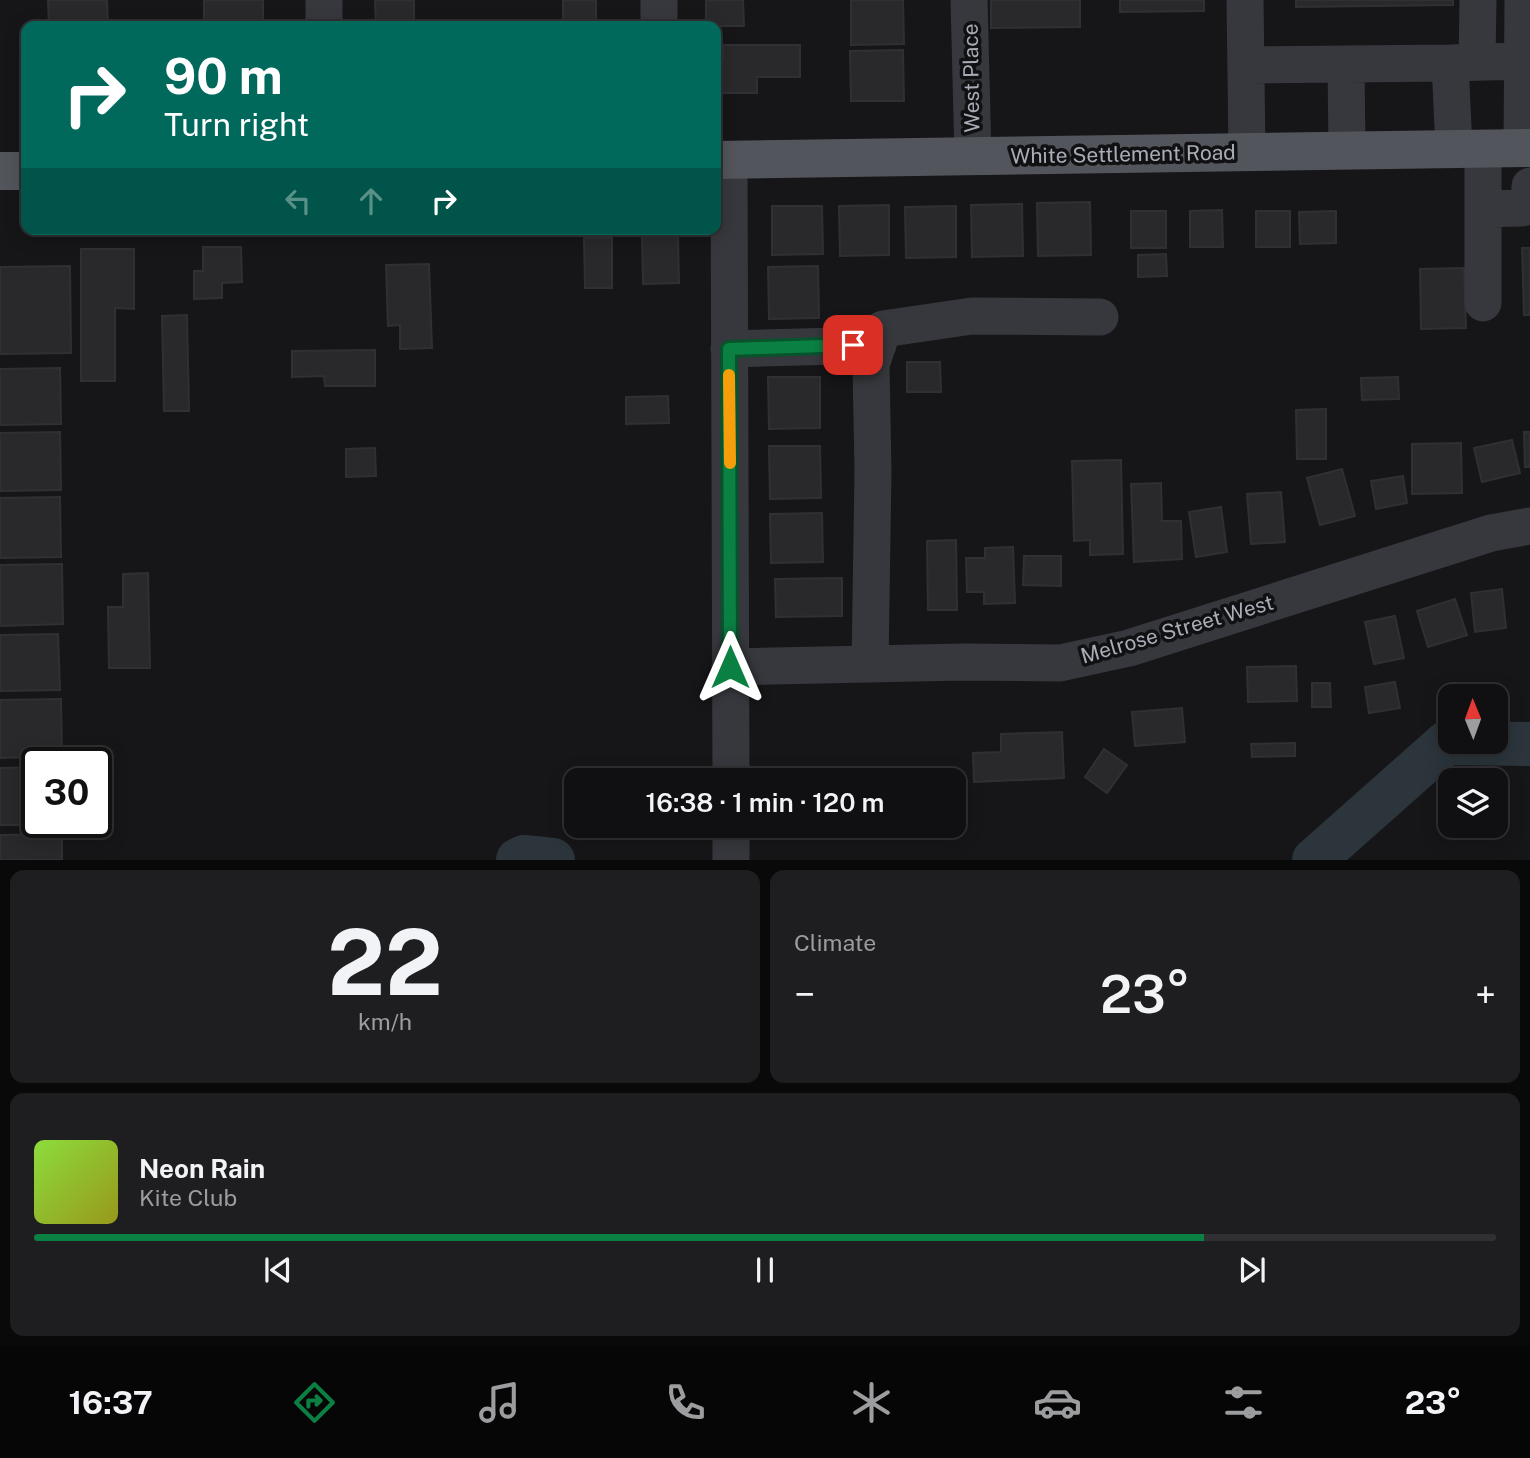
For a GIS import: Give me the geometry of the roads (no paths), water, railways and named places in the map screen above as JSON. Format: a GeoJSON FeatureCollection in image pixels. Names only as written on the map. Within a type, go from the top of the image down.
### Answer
{"type":"FeatureCollection","features":[{"type":"Feature","properties":{"kind":"main road","name":"White Settlement Road"},"geometry":{"type":"LineString","coordinates":[[722,160],[1526,148]]}},
{"type":"Feature","properties":{"kind":"main road"},"geometry":{"type":"LineString","coordinates":[[0,171],[21,171]]}},
{"type":"Feature","properties":{"kind":"street"},"geometry":{"type":"LineString","coordinates":[[324,0],[324,21]]}},
{"type":"Feature","properties":{"kind":"street"},"geometry":{"type":"LineString","coordinates":[[659,0],[659,21]]}},
{"type":"Feature","properties":{"kind":"street","name":"West Place"},"geometry":{"type":"LineString","coordinates":[[969,0],[973,156]]}},
{"type":"Feature","properties":{"kind":"street"},"geometry":{"type":"LineString","coordinates":[[1245,0],[1247,152]]}},
{"type":"Feature","properties":{"kind":"street"},"geometry":{"type":"LineString","coordinates":[[1478,0],[1463,62],[1468,149],[1483,209],[1483,303]]}},
{"type":"Feature","properties":{"kind":"street"},"geometry":{"type":"LineString","coordinates":[[1523,0],[1522,61],[1526,148]]}},
{"type":"Feature","properties":{"kind":"street"},"geometry":{"type":"LineString","coordinates":[[1246,65],[1522,61]]}},
{"type":"Feature","properties":{"kind":"street"},"geometry":{"type":"LineString","coordinates":[[1346,64],[1348,150]]}},
{"type":"Feature","properties":{"kind":"street"},"geometry":{"type":"LineString","coordinates":[[722,160],[729,349],[731,768]]}},
{"type":"Feature","properties":{"kind":"street"},"geometry":{"type":"LineString","coordinates":[[1483,209],[1522,208],[1530,202],[1530,186]]}},
{"type":"Feature","properties":{"kind":"street"},"geometry":{"type":"LineString","coordinates":[[870,664],[872,365],[883,329],[972,316],[1100,317]]}},
{"type":"Feature","properties":{"kind":"street"},"geometry":{"type":"LineString","coordinates":[[729,349],[878,345]]}},
{"type":"Feature","properties":{"kind":"street","name":"Melrose Street West"},"geometry":{"type":"LineString","coordinates":[[730,667],[963,662],[1060,663],[1129,648],[1491,533],[1530,526]]}},
{"type":"Feature","properties":{"kind":"street"},"geometry":{"type":"LineString","coordinates":[[731,838],[731,859]]}},
{"type":"Feature","properties":{"kind":"waterway"},"geometry":{"type":"LineString","coordinates":[[1314,860],[1446,743],[1530,744]]}},
{"type":"Feature","properties":{"kind":"waterway"},"geometry":{"type":"LineString","coordinates":[[518,860],[524,857],[553,860]]}}]}
